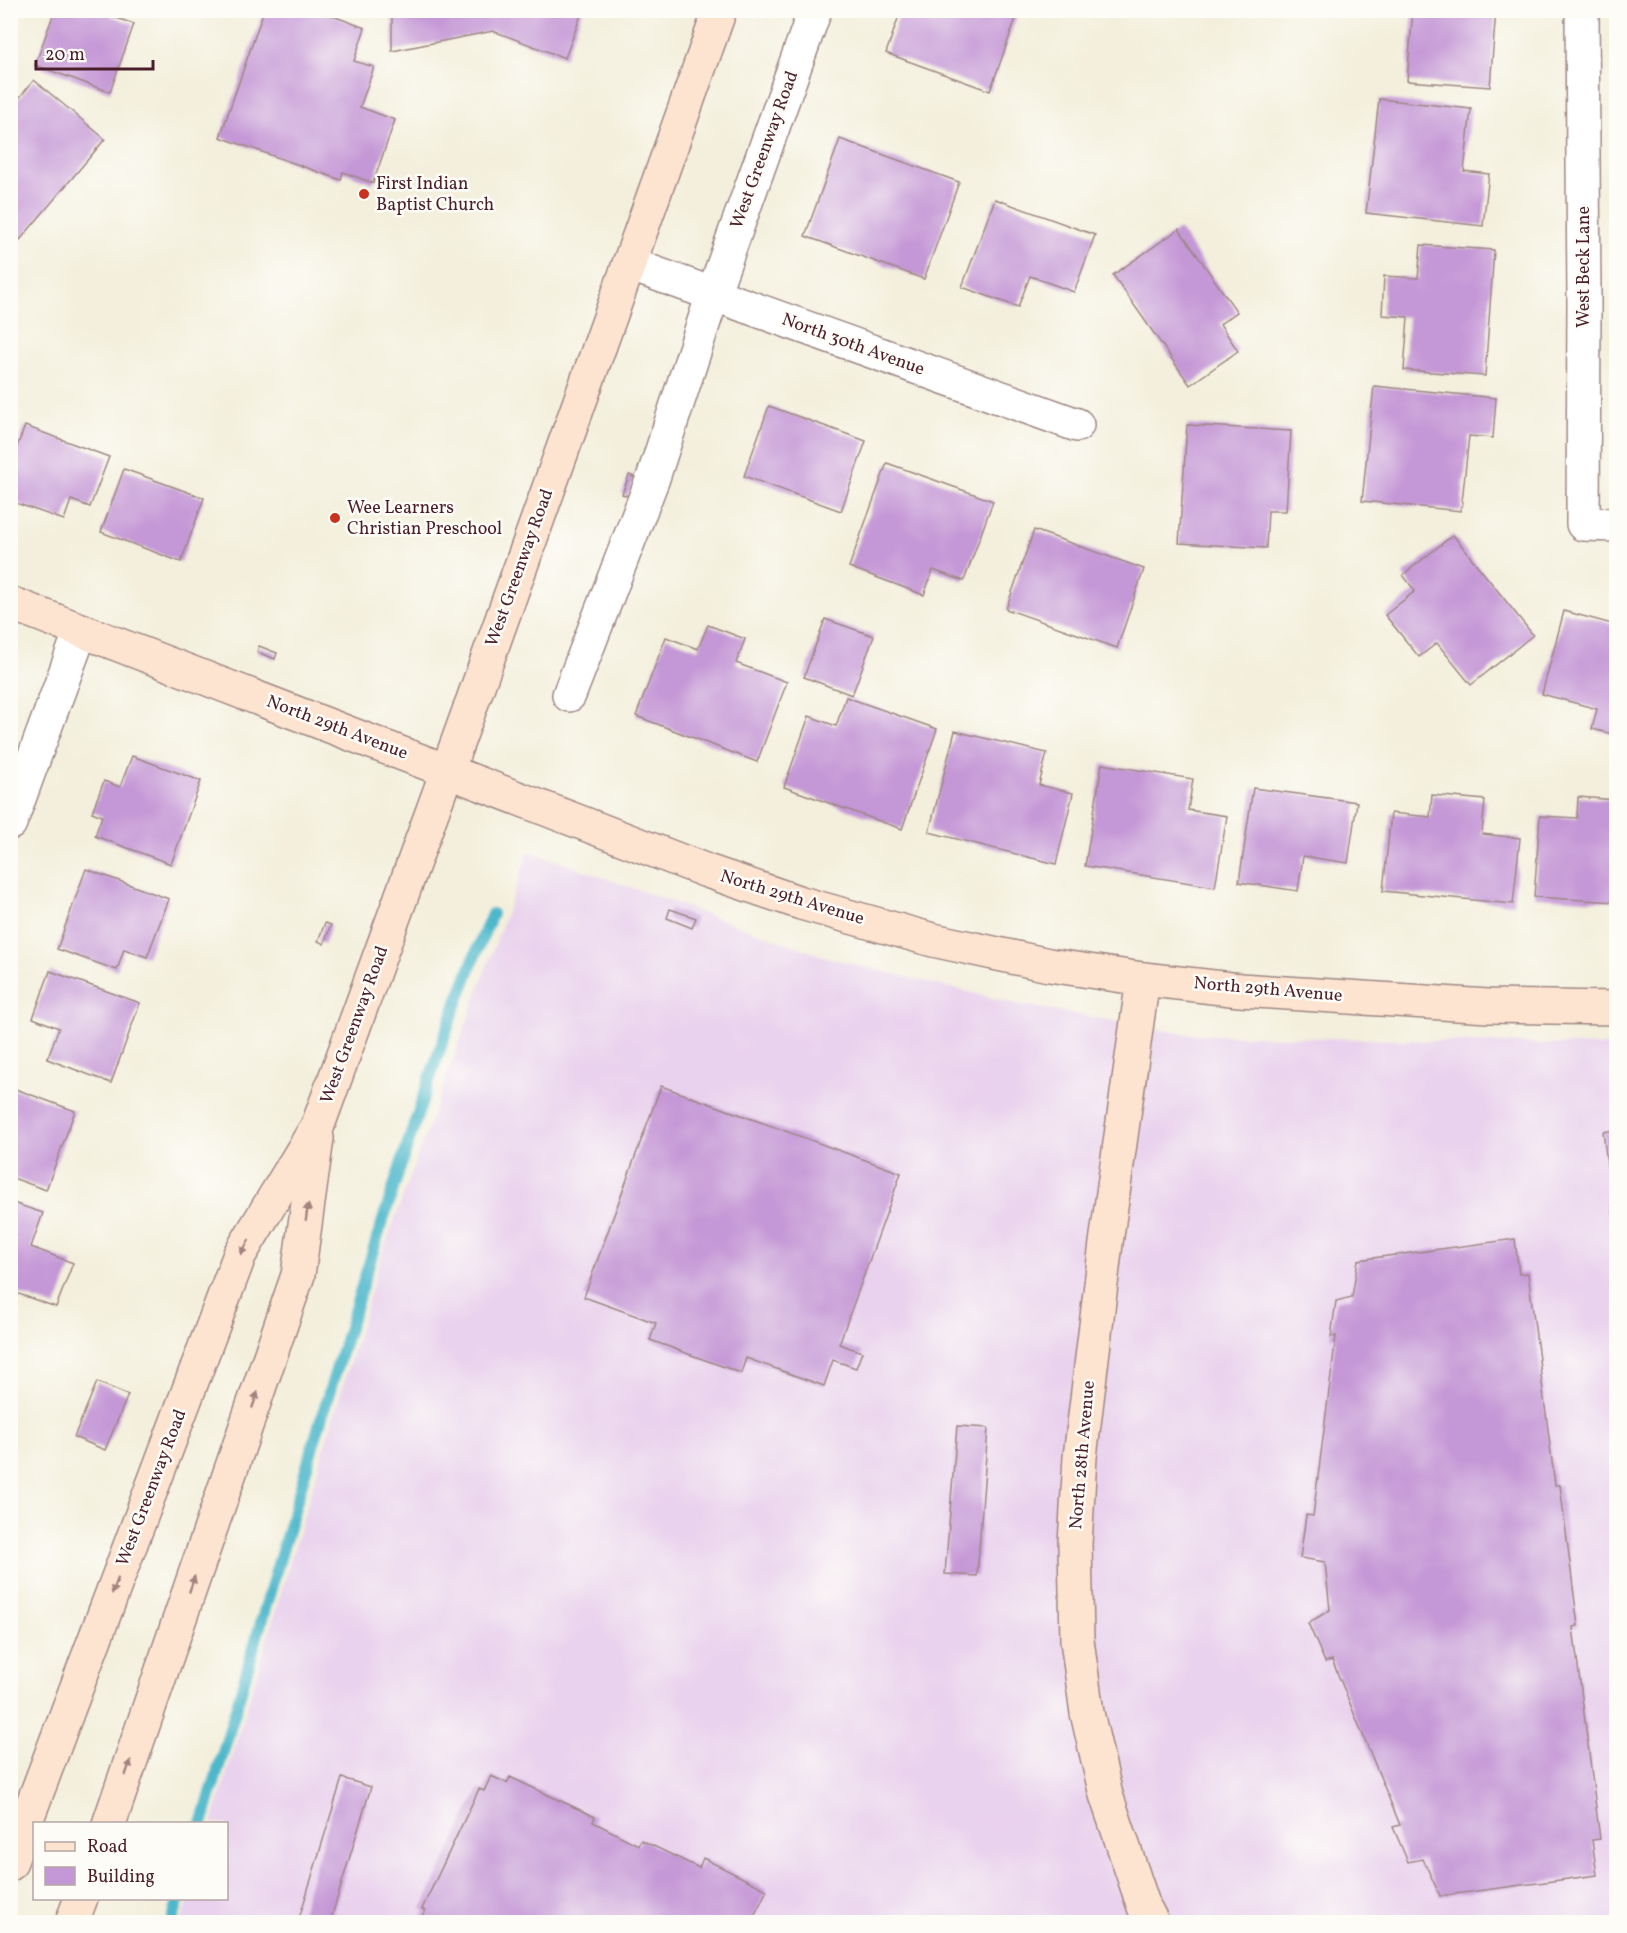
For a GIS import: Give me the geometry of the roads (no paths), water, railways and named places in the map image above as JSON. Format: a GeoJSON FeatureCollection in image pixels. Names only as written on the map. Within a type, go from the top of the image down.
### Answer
{"type":"FeatureCollection","features":[{"type":"Feature","properties":{"kind":"main road","name":"West Greenway Road"},"geometry":{"type":"LineString","coordinates":[[10,1864],[240,1254],[318,1125],[720,10]]}},
{"type":"Feature","properties":{"kind":"main road","name":"North 29th Avenue"},"geometry":{"type":"LineString","coordinates":[[10,603],[707,871],[819,909],[956,945],[1048,965],[1240,990],[1488,1006],[1617,1008]]}},
{"type":"Feature","properties":{"kind":"main road","name":"North 28th Avenue"},"geometry":{"type":"LineString","coordinates":[[1143,979],[1106,1243],[1083,1433],[1075,1544],[1077,1640],[1087,1713],[1106,1795],[1144,1907],[1152,1923]]}},
{"type":"Feature","properties":{"kind":"main road","name":"West Greenway Road"},"geometry":{"type":"LineString","coordinates":[[109,1822],[298,1275],[318,1125]]}},
{"type":"Feature","properties":{"kind":"main road"},"geometry":{"type":"LineString","coordinates":[[72,1923],[81,1900]]}},
{"type":"Feature","properties":{"kind":"street","name":"West Greenway Road"},"geometry":{"type":"LineString","coordinates":[[569,695],[653,478],[713,294],[815,10]]}},
{"type":"Feature","properties":{"kind":"street","name":"West Beck Lane"},"geometry":{"type":"LineString","coordinates":[[1582,10],[1583,524],[1617,525]]}},
{"type":"Feature","properties":{"kind":"street","name":"North 30th Avenue"},"geometry":{"type":"LineString","coordinates":[[629,264],[1077,425]]}},
{"type":"Feature","properties":{"kind":"street"},"geometry":{"type":"LineString","coordinates":[[10,823],[81,630]]}},
{"type":"Feature","properties":{"kind":"waterway"},"geometry":{"type":"LineString","coordinates":[[203,1822],[360,1292],[448,1026],[492,914]]}},
{"type":"Feature","properties":{"kind":"waterway"},"geometry":{"type":"LineString","coordinates":[[172,1922],[178,1900]]}},
{"type":"Feature","properties":{"kind":"place","name":"First Indian Baptist Church"},"geometry":{"type":"Point","coordinates":[364,194]}},
{"type":"Feature","properties":{"kind":"place","name":"Wee Learners Christian Preschool"},"geometry":{"type":"Point","coordinates":[335,518]}}]}
